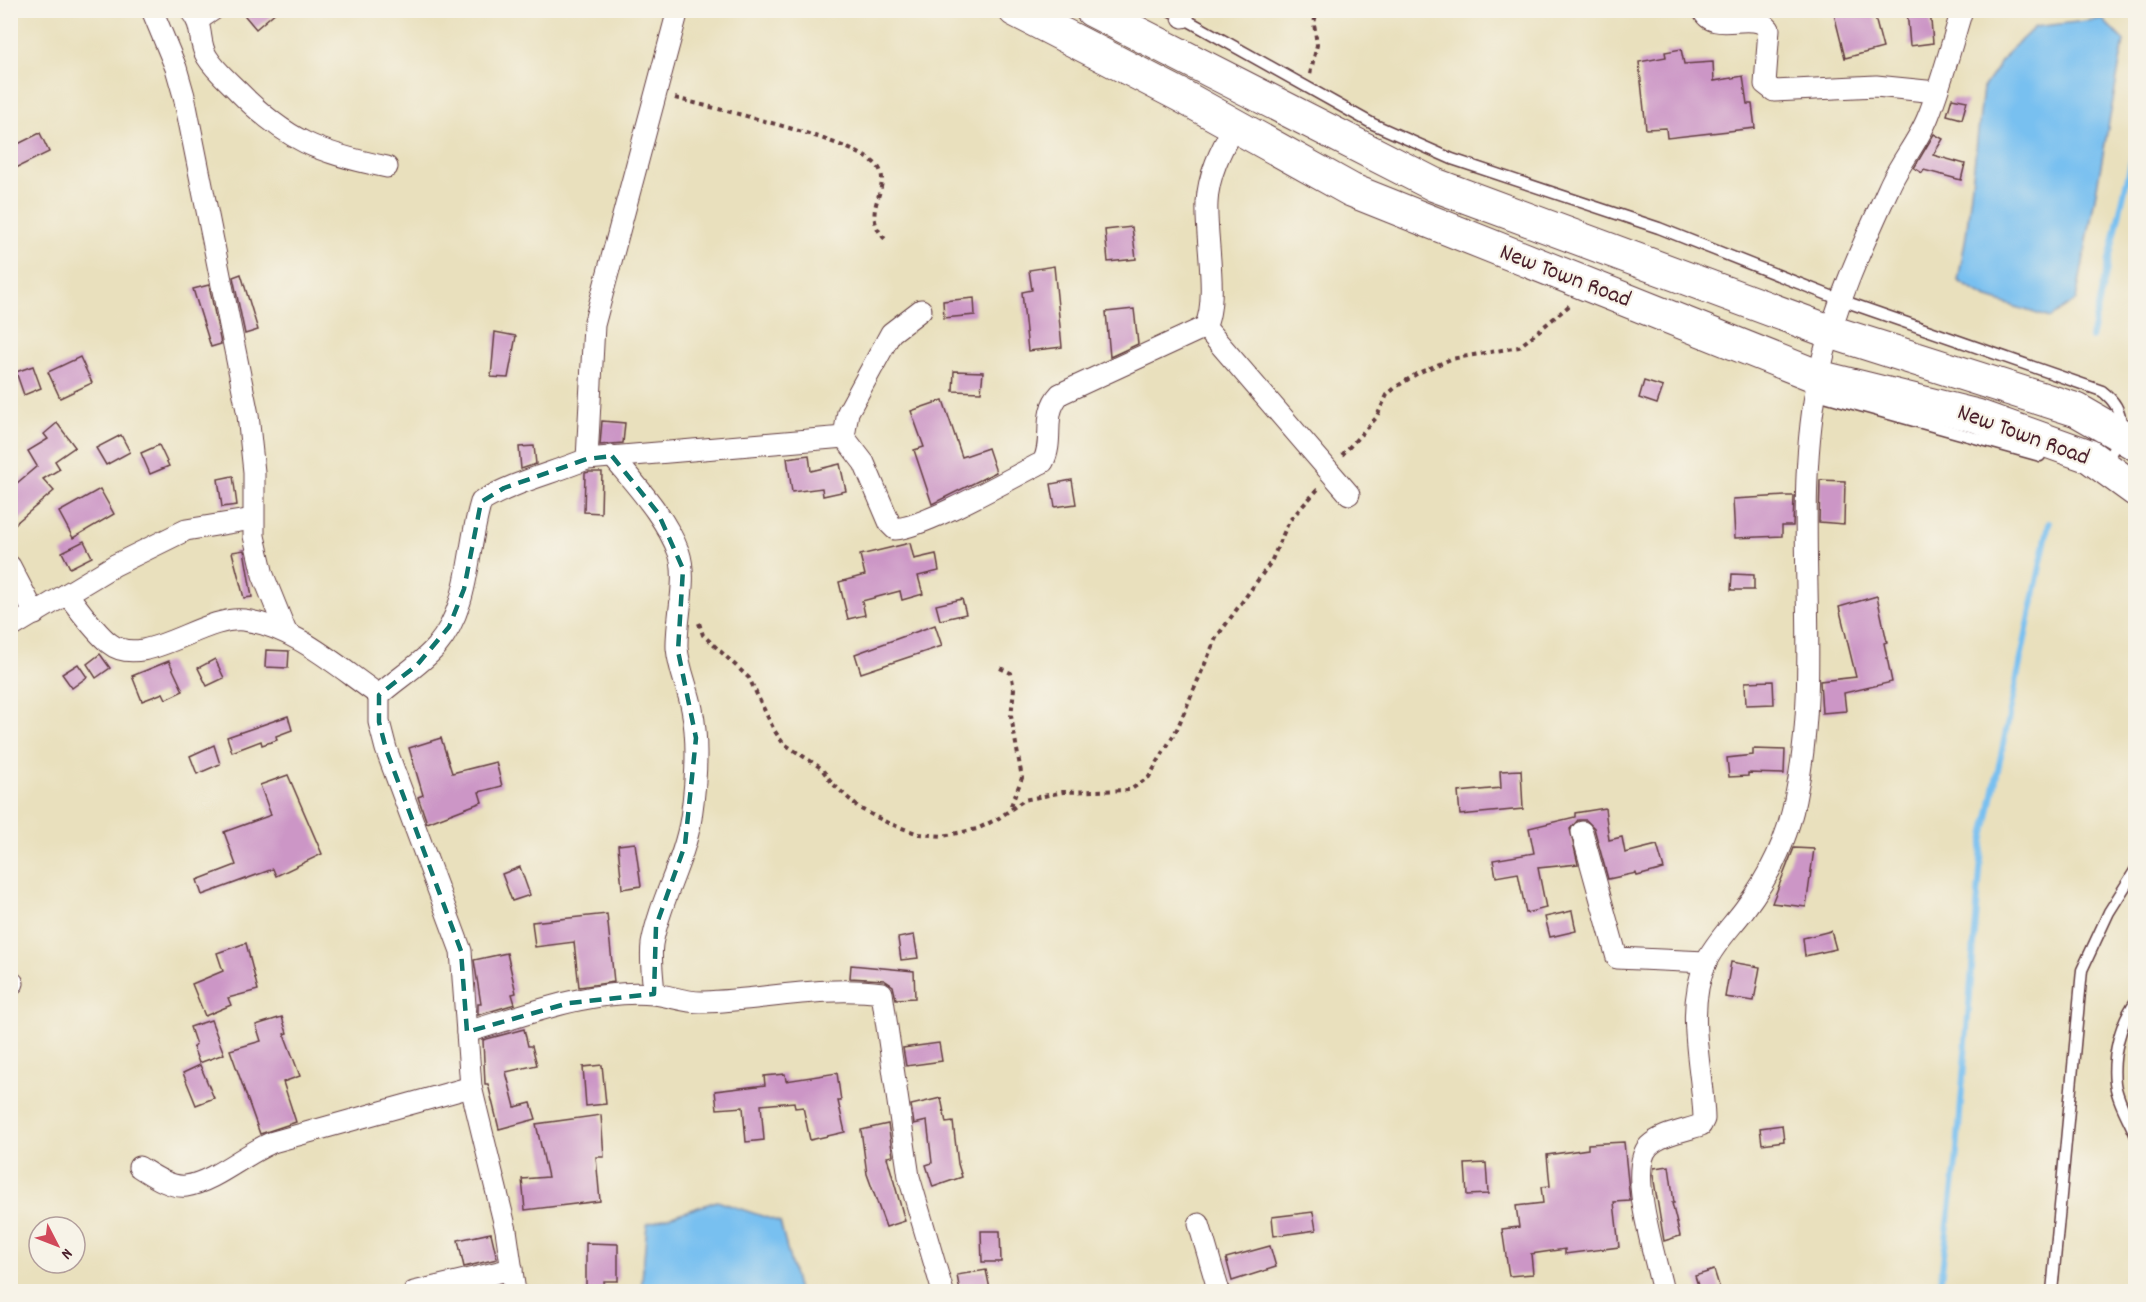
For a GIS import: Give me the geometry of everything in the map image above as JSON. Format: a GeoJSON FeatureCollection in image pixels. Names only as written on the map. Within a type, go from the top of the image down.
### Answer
{"type":"FeatureCollection","features":[{"type":"Feature","properties":{"kind":"main road","name":"New Town Road"},"geometry":{"type":"LineString","coordinates":[[1015,10],[1352,190],[1586,285],[1818,385],[1977,416],[2089,456],[2097,469],[2136,490]]}},
{"type":"Feature","properties":{"kind":"main road","name":"New Town Road"},"geometry":{"type":"LineString","coordinates":[[1092,10],[1435,185],[1831,333],[2077,410],[2128,440]]}},
{"type":"Feature","properties":{"kind":"street"},"geometry":{"type":"LineString","coordinates":[[152,10],[176,68],[184,96],[248,415],[253,464],[254,536],[263,575],[286,632]]}},
{"type":"Feature","properties":{"kind":"street"},"geometry":{"type":"LineString","coordinates":[[587,459],[594,325],[678,10]]}},
{"type":"Feature","properties":{"kind":"street"},"geometry":{"type":"LineString","coordinates":[[1703,10],[1707,18],[1715,22],[1755,19],[1764,23],[1769,29],[1765,84],[1774,91],[1876,86],[1936,92]]}},
{"type":"Feature","properties":{"kind":"street"},"geometry":{"type":"LineString","coordinates":[[1663,1292],[1639,1179],[1643,1154],[1659,1138],[1701,1125],[1704,1119],[1696,1024],[1699,990],[1706,962],[1770,874],[1791,821],[1804,760],[1809,640],[1806,604],[1809,456],[1818,385],[1842,300],[1892,180],[1928,118],[1962,10]]}},
{"type":"Feature","properties":{"kind":"street"},"geometry":{"type":"LineString","coordinates":[[200,14],[205,55],[262,116],[302,143],[340,157],[387,167]]}},
{"type":"Feature","properties":{"kind":"street"},"geometry":{"type":"LineString","coordinates":[[921,310],[891,333],[848,412],[844,437],[864,463],[890,524],[895,529],[935,516],[1043,462],[1049,452],[1048,416],[1054,400],[1060,394],[1205,327],[1209,318],[1210,277],[1207,202],[1218,156],[1234,126]]}},
{"type":"Feature","properties":{"kind":"street"},"geometry":{"type":"LineString","coordinates":[[1205,327],[1349,494]]}},
{"type":"Feature","properties":{"kind":"street"},"geometry":{"type":"LineString","coordinates":[[379,695],[417,665],[436,646],[449,627],[459,608],[464,589],[473,527],[481,502],[504,488],[554,473],[587,459],[844,437]]}},
{"type":"Feature","properties":{"kind":"street"},"geometry":{"type":"LineString","coordinates":[[612,456],[658,513],[671,535],[683,569],[677,624],[678,651],[681,676],[692,708],[696,738],[696,764],[686,845],[656,926],[652,947],[654,994]]}},
{"type":"Feature","properties":{"kind":"street"},"geometry":{"type":"LineString","coordinates":[[10,628],[115,565],[186,531],[253,519]]}},
{"type":"Feature","properties":{"kind":"street"},"geometry":{"type":"LineString","coordinates":[[10,566],[35,614]]}},
{"type":"Feature","properties":{"kind":"street"},"geometry":{"type":"LineString","coordinates":[[67,594],[109,644],[123,651],[137,652],[198,628],[241,620],[286,632],[379,695]]}},
{"type":"Feature","properties":{"kind":"street"},"geometry":{"type":"LineString","coordinates":[[379,695],[379,722],[386,749],[461,951],[471,1086],[506,1230],[515,1292]]}},
{"type":"Feature","properties":{"kind":"street"},"geometry":{"type":"LineString","coordinates":[[1582,832],[1617,958],[1706,962]]}},
{"type":"Feature","properties":{"kind":"street"},"geometry":{"type":"LineString","coordinates":[[467,1032],[569,1003],[609,996],[654,994],[701,1003],[854,989],[882,993],[909,1177],[943,1292]]}},
{"type":"Feature","properties":{"kind":"street"},"geometry":{"type":"LineString","coordinates":[[139,1167],[162,1181],[184,1186],[204,1180],[273,1142],[471,1086]]}},
{"type":"Feature","properties":{"kind":"street"},"geometry":{"type":"LineString","coordinates":[[1198,1224],[1219,1292]]}},
{"type":"Feature","properties":{"kind":"street"},"geometry":{"type":"LineString","coordinates":[[414,1292],[512,1269]]}},
{"type":"Feature","properties":{"kind":"lane"},"geometry":{"type":"LineString","coordinates":[[1179,13],[1374,123],[1452,159],[1659,228],[1842,300],[2102,392],[2114,401],[2128,440],[2097,469]]}},
{"type":"Feature","properties":{"kind":"lane"},"geometry":{"type":"LineString","coordinates":[[1818,385],[2046,458]]}},
{"type":"Feature","properties":{"kind":"lane"},"geometry":{"type":"LineString","coordinates":[[2052,1292],[2082,970],[2109,912],[2136,869]]}},
{"type":"Feature","properties":{"kind":"lane"},"geometry":{"type":"LineString","coordinates":[[2136,1002],[2128,1011],[2117,1049],[2115,1084],[2136,1136]]}},
{"type":"Feature","properties":{"kind":"path"},"geometry":{"type":"LineString","coordinates":[[1307,87],[1317,45],[1313,30],[1317,10]]}},
{"type":"Feature","properties":{"kind":"path"},"geometry":{"type":"LineString","coordinates":[[657,93],[839,144],[876,164],[882,177],[873,216],[880,235],[887,241]]}},
{"type":"Feature","properties":{"kind":"path"},"geometry":{"type":"LineString","coordinates":[[1339,461],[1376,418],[1387,395],[1396,387],[1418,373],[1451,359],[1519,347],[1567,308],[1586,285]]}},
{"type":"Feature","properties":{"kind":"path"},"geometry":{"type":"LineString","coordinates":[[699,621],[703,635],[749,678],[774,730],[783,743],[821,768],[833,784],[859,808],[888,823],[919,834],[943,836],[977,829],[999,818],[1024,800],[1063,792],[1130,790],[1149,777],[1177,729],[1216,638],[1271,562],[1288,521],[1322,485]]}},
{"type":"Feature","properties":{"kind":"path"},"geometry":{"type":"LineString","coordinates":[[1000,668],[1011,673],[1013,681],[1011,716],[1022,767],[1022,778],[1009,809]]}},
{"type":"Feature","properties":{"kind":"highlighted area"},"geometry":{"type":"Polygon","coordinates":[[[612,456],[658,513],[683,569],[678,651],[696,738],[685,845],[656,926],[654,994],[569,1003],[467,1032],[461,951],[386,749],[379,722],[379,695],[417,665],[449,627],[464,589],[481,502],[504,488],[587,459],[612,456]]]}},
{"type":"Feature","properties":{"kind":"water"},"geometry":{"type":"Polygon","coordinates":[[[2102,19],[2124,41],[2076,300],[2050,318],[1985,297],[1958,281],[1966,236],[1983,88],[2007,53],[2035,27],[2102,19]]]}},
{"type":"Feature","properties":{"kind":"water"},"geometry":{"type":"Polygon","coordinates":[[[717,1201],[780,1222],[798,1291],[641,1291],[647,1224],[717,1201]]]}},
{"type":"Feature","properties":{"kind":"building"},"geometry":{"type":"Polygon","coordinates":[[[240,10],[278,10],[256,29],[240,10]]]}},
{"type":"Feature","properties":{"kind":"building"},"geometry":{"type":"Polygon","coordinates":[[[1848,10],[1873,10],[1883,48],[1845,58],[1834,14],[1848,10]]]}},
{"type":"Feature","properties":{"kind":"building"},"geometry":{"type":"Polygon","coordinates":[[[1907,10],[1930,10],[1933,43],[1910,46],[1907,10]]]}},
{"type":"Feature","properties":{"kind":"building"},"geometry":{"type":"Polygon","coordinates":[[[1681,49],[1684,64],[1713,62],[1714,81],[1743,76],[1747,104],[1752,104],[1755,128],[1667,138],[1666,128],[1646,129],[1639,62],[1666,57],[1665,52],[1681,49]]]}},
{"type":"Feature","properties":{"kind":"building"},"geometry":{"type":"Polygon","coordinates":[[[1952,98],[1967,101],[1962,119],[1947,115],[1952,98]]]}},
{"type":"Feature","properties":{"kind":"building"},"geometry":{"type":"Polygon","coordinates":[[[40,133],[49,152],[16,168],[10,156],[10,148],[40,133]]]}},
{"type":"Feature","properties":{"kind":"building"},"geometry":{"type":"Polygon","coordinates":[[[1934,134],[1943,139],[1933,155],[1965,164],[1961,180],[1924,170],[1922,173],[1914,168],[1934,134]]]}},
{"type":"Feature","properties":{"kind":"building"},"geometry":{"type":"Polygon","coordinates":[[[1132,227],[1136,259],[1108,262],[1105,230],[1132,227]]]}},
{"type":"Feature","properties":{"kind":"building"},"geometry":{"type":"Polygon","coordinates":[[[1054,266],[1062,347],[1028,351],[1022,292],[1032,290],[1029,270],[1054,266]]]}},
{"type":"Feature","properties":{"kind":"building"},"geometry":{"type":"Polygon","coordinates":[[[241,274],[258,330],[245,334],[233,277],[241,274]]]}},
{"type":"Feature","properties":{"kind":"building"},"geometry":{"type":"Polygon","coordinates":[[[209,285],[221,344],[211,347],[193,289],[209,285]]]}},
{"type":"Feature","properties":{"kind":"building"},"geometry":{"type":"Polygon","coordinates":[[[974,298],[975,315],[944,318],[943,301],[974,298]]]}},
{"type":"Feature","properties":{"kind":"building"},"geometry":{"type":"Polygon","coordinates":[[[1134,309],[1138,344],[1110,357],[1106,312],[1134,309]]]}},
{"type":"Feature","properties":{"kind":"building"},"geometry":{"type":"Polygon","coordinates":[[[495,332],[516,336],[508,378],[491,377],[495,332]]]}},
{"type":"Feature","properties":{"kind":"building"},"geometry":{"type":"Polygon","coordinates":[[[80,357],[92,383],[60,398],[48,372],[80,357]]]}},
{"type":"Feature","properties":{"kind":"building"},"geometry":{"type":"Polygon","coordinates":[[[33,366],[41,388],[24,395],[16,372],[33,366]]]}},
{"type":"Feature","properties":{"kind":"building"},"geometry":{"type":"Polygon","coordinates":[[[954,371],[983,372],[981,392],[953,391],[954,371]]]}},
{"type":"Feature","properties":{"kind":"building"},"geometry":{"type":"Polygon","coordinates":[[[1644,381],[1663,387],[1657,404],[1639,398],[1644,381]]]}},
{"type":"Feature","properties":{"kind":"building"},"geometry":{"type":"Polygon","coordinates":[[[943,400],[962,457],[988,448],[996,472],[932,504],[914,450],[924,447],[911,411],[943,400]]]}},
{"type":"Feature","properties":{"kind":"building"},"geometry":{"type":"Polygon","coordinates":[[[602,421],[625,423],[623,443],[600,445],[602,421]]]}},
{"type":"Feature","properties":{"kind":"building"},"geometry":{"type":"Polygon","coordinates":[[[57,423],[75,447],[55,461],[60,469],[43,479],[54,491],[10,528],[10,489],[37,466],[28,451],[48,439],[44,434],[57,423]]]}},
{"type":"Feature","properties":{"kind":"building"},"geometry":{"type":"Polygon","coordinates":[[[121,435],[130,452],[106,465],[96,448],[121,435]]]}},
{"type":"Feature","properties":{"kind":"building"},"geometry":{"type":"Polygon","coordinates":[[[159,445],[169,466],[150,474],[141,453],[159,445]]]}},
{"type":"Feature","properties":{"kind":"building"},"geometry":{"type":"Polygon","coordinates":[[[534,446],[536,464],[521,469],[519,447],[534,446]]]}},
{"type":"Feature","properties":{"kind":"building"},"geometry":{"type":"Polygon","coordinates":[[[809,455],[811,471],[840,464],[846,491],[823,496],[822,488],[792,492],[787,458],[809,455]]]}},
{"type":"Feature","properties":{"kind":"building"},"geometry":{"type":"Polygon","coordinates":[[[602,472],[601,513],[584,512],[585,473],[602,472]]]}},
{"type":"Feature","properties":{"kind":"building"},"geometry":{"type":"Polygon","coordinates":[[[233,476],[237,505],[222,507],[218,479],[233,476]]]}},
{"type":"Feature","properties":{"kind":"building"},"geometry":{"type":"Polygon","coordinates":[[[1072,480],[1076,504],[1055,507],[1051,484],[1072,480]]]}},
{"type":"Feature","properties":{"kind":"building"},"geometry":{"type":"Polygon","coordinates":[[[1820,480],[1845,481],[1844,524],[1819,522],[1820,480]]]}},
{"type":"Feature","properties":{"kind":"building"},"geometry":{"type":"Polygon","coordinates":[[[100,489],[114,514],[73,538],[59,512],[100,489]]]}},
{"type":"Feature","properties":{"kind":"building"},"geometry":{"type":"Polygon","coordinates":[[[1794,496],[1793,526],[1782,526],[1782,536],[1735,538],[1733,499],[1794,496]]]}},
{"type":"Feature","properties":{"kind":"building"},"geometry":{"type":"Polygon","coordinates":[[[84,541],[92,557],[70,568],[62,552],[84,541]]]}},
{"type":"Feature","properties":{"kind":"building"},"geometry":{"type":"Polygon","coordinates":[[[910,543],[914,559],[936,554],[939,571],[918,576],[923,594],[902,600],[900,591],[862,601],[865,615],[848,619],[839,582],[865,575],[860,555],[910,543]]]}},
{"type":"Feature","properties":{"kind":"building"},"geometry":{"type":"Polygon","coordinates":[[[244,550],[252,597],[244,598],[232,552],[244,550]]]}},
{"type":"Feature","properties":{"kind":"building"},"geometry":{"type":"Polygon","coordinates":[[[1732,574],[1754,575],[1754,590],[1731,590],[1732,574]]]}},
{"type":"Feature","properties":{"kind":"building"},"geometry":{"type":"Polygon","coordinates":[[[1877,596],[1887,642],[1884,643],[1892,682],[1844,693],[1846,711],[1822,713],[1820,681],[1856,677],[1839,607],[1877,596]]]}},
{"type":"Feature","properties":{"kind":"building"},"geometry":{"type":"Polygon","coordinates":[[[962,599],[966,614],[940,620],[936,605],[962,599]]]}},
{"type":"Feature","properties":{"kind":"building"},"geometry":{"type":"Polygon","coordinates":[[[935,625],[942,646],[861,673],[855,654],[935,625]]]}},
{"type":"Feature","properties":{"kind":"building"},"geometry":{"type":"Polygon","coordinates":[[[266,650],[289,651],[288,668],[265,667],[266,650]]]}},
{"type":"Feature","properties":{"kind":"building"},"geometry":{"type":"Polygon","coordinates":[[[100,654],[110,668],[96,678],[87,664],[100,654]]]}},
{"type":"Feature","properties":{"kind":"building"},"geometry":{"type":"Polygon","coordinates":[[[215,659],[224,678],[207,686],[198,668],[215,659]]]}},
{"type":"Feature","properties":{"kind":"building"},"geometry":{"type":"Polygon","coordinates":[[[169,661],[183,691],[166,699],[163,693],[142,701],[132,676],[169,661]]]}},
{"type":"Feature","properties":{"kind":"building"},"geometry":{"type":"Polygon","coordinates":[[[78,664],[87,677],[72,688],[62,674],[78,664]]]}},
{"type":"Feature","properties":{"kind":"building"},"geometry":{"type":"Polygon","coordinates":[[[1773,681],[1774,704],[1746,705],[1745,682],[1773,681]]]}},
{"type":"Feature","properties":{"kind":"building"},"geometry":{"type":"Polygon","coordinates":[[[288,716],[292,730],[276,736],[277,740],[262,745],[261,741],[232,752],[227,737],[288,716]]]}},
{"type":"Feature","properties":{"kind":"building"},"geometry":{"type":"Polygon","coordinates":[[[441,738],[452,773],[496,762],[502,786],[479,792],[482,802],[427,823],[418,797],[423,795],[409,748],[441,738]]]}},
{"type":"Feature","properties":{"kind":"building"},"geometry":{"type":"Polygon","coordinates":[[[214,745],[220,764],[197,774],[190,756],[214,745]]]}},
{"type":"Feature","properties":{"kind":"building"},"geometry":{"type":"Polygon","coordinates":[[[1753,749],[1785,750],[1784,774],[1748,773],[1748,776],[1729,777],[1727,758],[1753,755],[1753,749]]]}},
{"type":"Feature","properties":{"kind":"building"},"geometry":{"type":"Polygon","coordinates":[[[1521,770],[1523,809],[1460,815],[1458,792],[1501,788],[1500,771],[1521,770]]]}},
{"type":"Feature","properties":{"kind":"building"},"geometry":{"type":"Polygon","coordinates":[[[288,775],[322,854],[276,876],[273,869],[202,895],[197,880],[236,865],[224,832],[271,815],[260,785],[288,775]]]}},
{"type":"Feature","properties":{"kind":"building"},"geometry":{"type":"Polygon","coordinates":[[[1605,808],[1609,840],[1622,837],[1625,853],[1657,845],[1664,869],[1637,876],[1636,873],[1608,879],[1594,828],[1586,820],[1578,820],[1570,829],[1578,864],[1538,868],[1546,908],[1526,913],[1518,873],[1496,877],[1493,860],[1534,853],[1529,828],[1575,817],[1575,813],[1605,808]]]}},
{"type":"Feature","properties":{"kind":"building"},"geometry":{"type":"Polygon","coordinates":[[[635,843],[641,886],[622,889],[618,845],[635,843]]]}},
{"type":"Feature","properties":{"kind":"building"},"geometry":{"type":"Polygon","coordinates":[[[1794,848],[1814,849],[1806,907],[1772,903],[1794,848]]]}},
{"type":"Feature","properties":{"kind":"building"},"geometry":{"type":"Polygon","coordinates":[[[520,867],[530,895],[512,901],[502,874],[520,867]]]}},
{"type":"Feature","properties":{"kind":"building"},"geometry":{"type":"Polygon","coordinates":[[[1572,911],[1576,931],[1550,937],[1545,917],[1572,911]]]}},
{"type":"Feature","properties":{"kind":"building"},"geometry":{"type":"Polygon","coordinates":[[[607,914],[614,982],[579,987],[574,942],[535,947],[532,922],[607,914]]]}},
{"type":"Feature","properties":{"kind":"building"},"geometry":{"type":"Polygon","coordinates":[[[1831,931],[1836,949],[1805,956],[1803,938],[1831,931]]]}},
{"type":"Feature","properties":{"kind":"building"},"geometry":{"type":"Polygon","coordinates":[[[914,935],[918,958],[901,960],[898,938],[914,935]]]}},
{"type":"Feature","properties":{"kind":"building"},"geometry":{"type":"Polygon","coordinates":[[[246,943],[258,990],[228,998],[231,1005],[205,1016],[192,984],[223,971],[217,953],[246,943]]]}},
{"type":"Feature","properties":{"kind":"building"},"geometry":{"type":"Polygon","coordinates":[[[507,953],[516,993],[512,994],[515,1004],[478,1015],[478,1004],[481,1004],[474,960],[507,953]]]}},
{"type":"Feature","properties":{"kind":"building"},"geometry":{"type":"Polygon","coordinates":[[[1731,962],[1760,967],[1754,1001],[1725,997],[1731,962]]]}},
{"type":"Feature","properties":{"kind":"building"},"geometry":{"type":"Polygon","coordinates":[[[851,965],[914,971],[915,998],[896,999],[893,986],[884,980],[850,978],[851,965]]]}},
{"type":"Feature","properties":{"kind":"building"},"geometry":{"type":"Polygon","coordinates":[[[282,1017],[287,1033],[284,1034],[300,1076],[283,1082],[296,1122],[260,1134],[230,1050],[261,1041],[256,1025],[282,1017]]]}},
{"type":"Feature","properties":{"kind":"building"},"geometry":{"type":"Polygon","coordinates":[[[211,1020],[224,1054],[199,1063],[193,1047],[196,1045],[190,1027],[211,1020]]]}},
{"type":"Feature","properties":{"kind":"building"},"geometry":{"type":"Polygon","coordinates":[[[524,1029],[528,1046],[532,1046],[537,1065],[506,1072],[515,1107],[531,1103],[536,1119],[499,1129],[488,1084],[485,1084],[483,1040],[524,1029]]]}},
{"type":"Feature","properties":{"kind":"building"},"geometry":{"type":"Polygon","coordinates":[[[939,1043],[942,1061],[906,1066],[903,1048],[939,1043]]]}},
{"type":"Feature","properties":{"kind":"building"},"geometry":{"type":"Polygon","coordinates":[[[200,1065],[214,1098],[196,1105],[183,1073],[200,1065]]]}},
{"type":"Feature","properties":{"kind":"building"},"geometry":{"type":"Polygon","coordinates":[[[602,1065],[606,1104],[586,1106],[583,1067],[602,1065]]]}},
{"type":"Feature","properties":{"kind":"building"},"geometry":{"type":"Polygon","coordinates":[[[837,1073],[841,1101],[838,1101],[845,1132],[810,1140],[803,1107],[795,1108],[794,1102],[761,1105],[764,1140],[746,1142],[743,1107],[717,1109],[715,1091],[765,1085],[764,1076],[785,1074],[786,1081],[837,1073]]]}},
{"type":"Feature","properties":{"kind":"building"},"geometry":{"type":"Polygon","coordinates":[[[941,1098],[946,1123],[953,1122],[958,1164],[962,1177],[933,1187],[926,1165],[932,1163],[927,1121],[914,1124],[911,1105],[941,1098]]]}},
{"type":"Feature","properties":{"kind":"building"},"geometry":{"type":"Polygon","coordinates":[[[601,1115],[604,1157],[596,1157],[600,1201],[525,1210],[522,1179],[548,1177],[536,1124],[601,1115]]]}},
{"type":"Feature","properties":{"kind":"building"},"geometry":{"type":"Polygon","coordinates":[[[888,1124],[893,1156],[887,1157],[905,1221],[886,1227],[867,1174],[861,1130],[888,1124]]]}},
{"type":"Feature","properties":{"kind":"building"},"geometry":{"type":"Polygon","coordinates":[[[1782,1125],[1784,1141],[1762,1144],[1760,1128],[1782,1125]]]}},
{"type":"Feature","properties":{"kind":"building"},"geometry":{"type":"Polygon","coordinates":[[[1624,1142],[1630,1201],[1614,1202],[1619,1247],[1565,1254],[1565,1249],[1531,1254],[1533,1274],[1509,1276],[1502,1229],[1519,1227],[1516,1206],[1543,1203],[1541,1187],[1550,1186],[1547,1155],[1588,1149],[1588,1144],[1624,1142]]]}},
{"type":"Feature","properties":{"kind":"building"},"geometry":{"type":"Polygon","coordinates":[[[1486,1163],[1488,1194],[1467,1195],[1465,1164],[1486,1163]]]}},
{"type":"Feature","properties":{"kind":"building"},"geometry":{"type":"Polygon","coordinates":[[[1669,1166],[1674,1203],[1672,1203],[1680,1236],[1664,1241],[1653,1175],[1654,1168],[1669,1166]]]}},
{"type":"Feature","properties":{"kind":"building"},"geometry":{"type":"Polygon","coordinates":[[[1313,1212],[1316,1230],[1274,1236],[1272,1217],[1313,1212]]]}},
{"type":"Feature","properties":{"kind":"building"},"geometry":{"type":"Polygon","coordinates":[[[981,1231],[1000,1231],[1001,1262],[982,1262],[981,1231]]]}},
{"type":"Feature","properties":{"kind":"building"},"geometry":{"type":"Polygon","coordinates":[[[491,1233],[497,1259],[464,1267],[458,1240],[491,1233]]]}},
{"type":"Feature","properties":{"kind":"building"},"geometry":{"type":"Polygon","coordinates":[[[586,1243],[618,1244],[618,1281],[604,1281],[604,1292],[586,1292],[586,1243]]]}},
{"type":"Feature","properties":{"kind":"building"},"geometry":{"type":"Polygon","coordinates":[[[1270,1246],[1276,1267],[1232,1281],[1226,1258],[1270,1246]]]}},
{"type":"Feature","properties":{"kind":"building"},"geometry":{"type":"Polygon","coordinates":[[[986,1270],[990,1289],[960,1292],[957,1275],[986,1270]]]}},
{"type":"Feature","properties":{"kind":"building"},"geometry":{"type":"Polygon","coordinates":[[[1714,1270],[1721,1292],[1700,1292],[1695,1276],[1714,1270]]]}},
{"type":"Feature","properties":{"kind":"waterway"},"geometry":{"type":"LineString","coordinates":[[2091,338],[2136,141]]}},
{"type":"Feature","properties":{"kind":"waterway"},"geometry":{"type":"LineString","coordinates":[[1939,1292],[1956,1163],[1982,847],[2049,523]]}}]}
